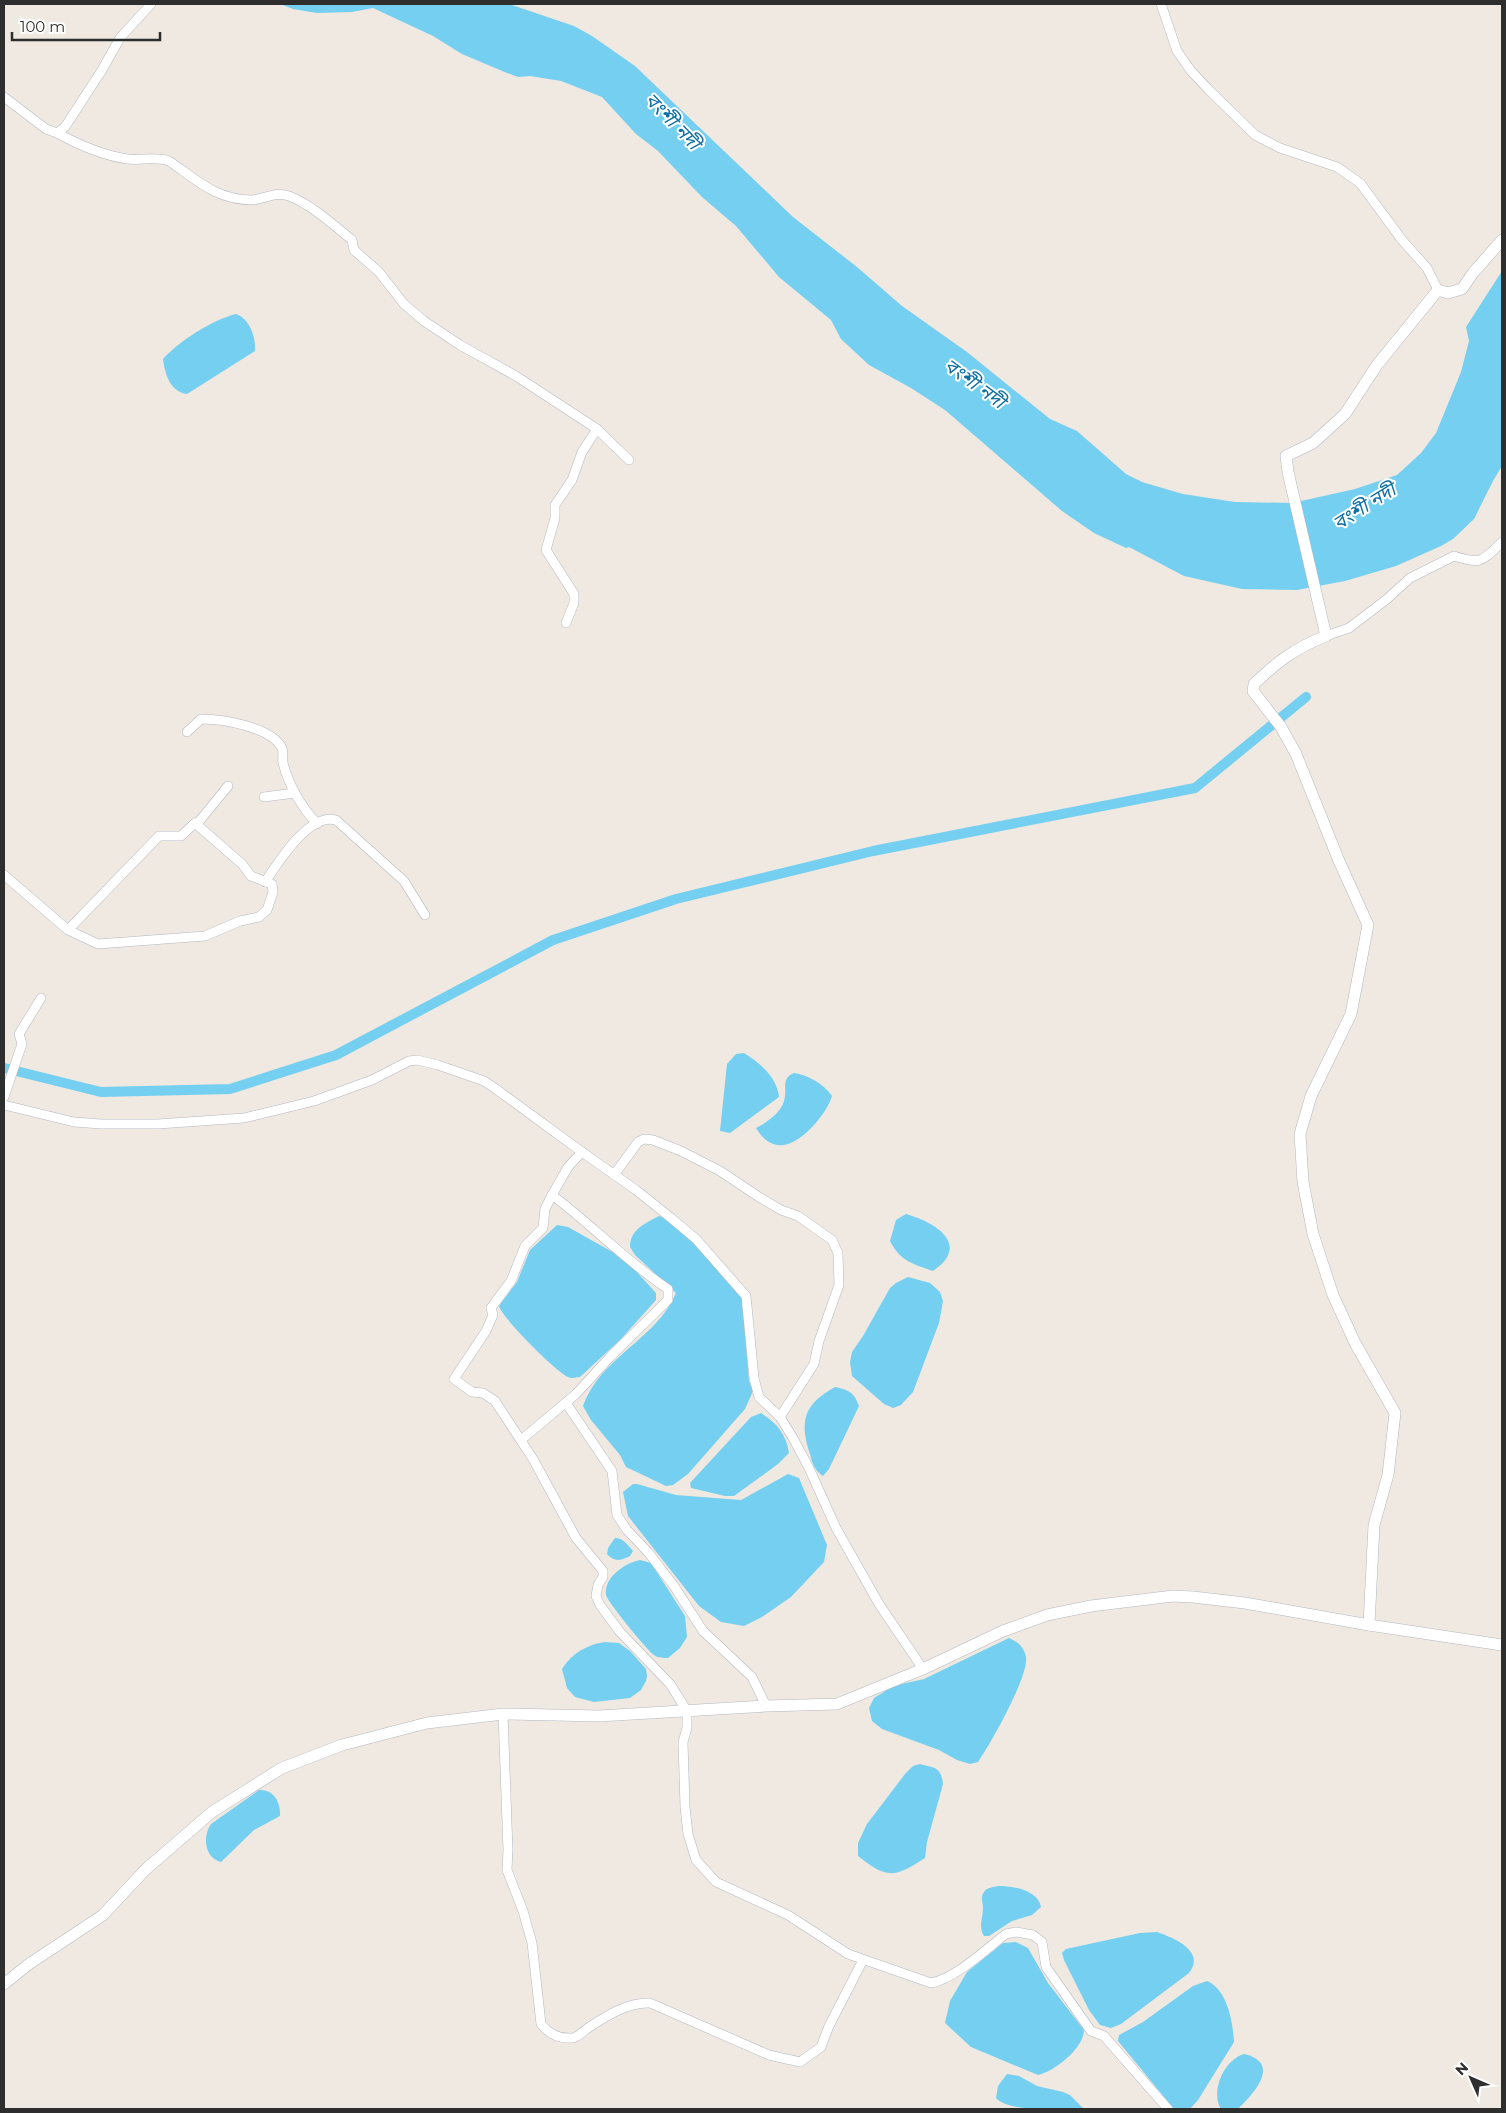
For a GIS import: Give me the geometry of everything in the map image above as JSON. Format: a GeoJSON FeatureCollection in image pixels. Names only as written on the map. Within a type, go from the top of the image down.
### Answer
{"type":"FeatureCollection","features":[{"type":"Feature","properties":{"kind":"street"},"geometry":{"type":"LineString","coordinates":[[57,133],[64,127],[102,70],[120,38],[143,10],[151,4]]}},
{"type":"Feature","properties":{"kind":"street"},"geometry":{"type":"LineString","coordinates":[[1161,4],[1164,7],[1176,51],[1209,90],[1255,135],[1280,148],[1338,168],[1360,183],[1402,240],[1427,268],[1438,290],[1448,293],[1462,289],[1473,273],[1502,240]]}},
{"type":"Feature","properties":{"kind":"street"},"geometry":{"type":"LineString","coordinates":[[4,97],[46,130],[57,133],[82,147],[128,160],[160,158],[169,161],[219,195],[249,200],[262,199],[280,193],[290,196],[328,220],[352,240],[354,250],[379,272],[404,304],[424,321],[460,345],[516,376],[597,429],[629,460]]}},
{"type":"Feature","properties":{"kind":"street"},"geometry":{"type":"LineString","coordinates":[[1325,632],[1288,472],[1286,456],[1313,443],[1345,414],[1377,365],[1438,290]]}},
{"type":"Feature","properties":{"kind":"street"},"geometry":{"type":"LineString","coordinates":[[566,623],[574,603],[574,594],[546,550],[547,542],[555,518],[555,505],[572,480],[582,452],[597,429]]}},
{"type":"Feature","properties":{"kind":"street"},"geometry":{"type":"LineString","coordinates":[[1369,1625],[1374,1525],[1388,1475],[1395,1413],[1355,1343],[1333,1296],[1313,1234],[1303,1182],[1300,1134],[1310,1096],[1350,1014],[1368,925],[1339,861],[1296,754],[1281,727],[1253,690],[1254,684],[1270,669],[1303,645],[1325,632],[1349,628],[1362,620],[1410,578],[1454,556],[1472,562],[1484,559],[1502,542]]}},
{"type":"Feature","properties":{"kind":"street"},"geometry":{"type":"LineString","coordinates":[[187,732],[201,720],[208,719],[236,723],[261,732],[279,744],[295,793],[305,811],[316,824]]}},
{"type":"Feature","properties":{"kind":"street"},"geometry":{"type":"LineString","coordinates":[[68,930],[90,910],[117,878],[159,836],[181,836],[193,824],[197,824],[228,786]]}},
{"type":"Feature","properties":{"kind":"street"},"geometry":{"type":"LineString","coordinates":[[264,797],[295,793]]}},
{"type":"Feature","properties":{"kind":"street"},"geometry":{"type":"LineString","coordinates":[[265,882],[292,842],[316,824],[330,818],[336,820],[404,881],[425,915]]}},
{"type":"Feature","properties":{"kind":"street"},"geometry":{"type":"LineString","coordinates":[[4,875],[68,930],[98,944],[205,936],[240,921],[259,917],[266,910],[273,888],[272,884],[250,876],[242,864],[197,824]]}},
{"type":"Feature","properties":{"kind":"street"},"geometry":{"type":"LineString","coordinates":[[4,1097],[21,1049],[22,1044],[19,1034],[41,998]]}},
{"type":"Feature","properties":{"kind":"street"},"geometry":{"type":"LineString","coordinates":[[4,1105],[74,1122],[158,1124],[244,1118],[314,1101],[372,1080],[409,1061],[417,1060],[438,1065],[484,1081],[636,1190],[696,1239],[746,1296],[751,1353],[759,1397],[780,1417],[809,1468],[836,1528],[879,1604],[923,1669]]}},
{"type":"Feature","properties":{"kind":"street"},"geometry":{"type":"LineString","coordinates":[[614,1175],[638,1142],[644,1139],[653,1140],[681,1151],[720,1171],[781,1210],[798,1216],[832,1240],[838,1253],[839,1285],[819,1341],[814,1364],[780,1417]]}},
{"type":"Feature","properties":{"kind":"street"},"geometry":{"type":"LineString","coordinates":[[582,1152],[568,1167],[552,1195],[545,1209],[543,1228],[525,1246],[511,1281],[491,1308],[493,1315],[486,1331],[454,1379],[472,1392],[483,1393],[495,1401],[533,1459],[576,1538],[603,1571],[603,1578],[598,1585],[596,1596],[600,1605],[620,1632],[670,1684],[687,1711],[687,1728],[683,1742],[685,1806],[688,1834],[696,1860],[716,1882],[788,1915],[848,1954],[931,1983],[939,1982],[954,1973],[1006,1934],[1016,1932],[1033,1935],[1042,1942],[1046,1967],[1091,2031],[1104,2036],[1168,2109]]}},
{"type":"Feature","properties":{"kind":"street"},"geometry":{"type":"LineString","coordinates":[[521,1440],[566,1402],[668,1300],[669,1295],[668,1289],[624,1254],[584,1218],[552,1195]]}},
{"type":"Feature","properties":{"kind":"street"},"geometry":{"type":"LineString","coordinates":[[566,1402],[612,1471],[617,1515],[627,1530],[648,1552],[674,1586],[703,1631],[752,1677],[766,1706]]}},
{"type":"Feature","properties":{"kind":"street"},"geometry":{"type":"LineString","coordinates":[[4,1984],[29,1964],[103,1915],[145,1870],[212,1812],[282,1768],[342,1744],[426,1723],[503,1714],[599,1716],[766,1706],[837,1704],[923,1669],[1003,1631],[1047,1615],[1142,1599],[1185,1596],[1222,1600],[1502,1645]]}},
{"type":"Feature","properties":{"kind":"street"},"geometry":{"type":"LineString","coordinates":[[503,1714],[508,1850],[507,1870],[523,1911],[532,1943],[541,2024],[554,2036],[573,2038],[627,2007],[641,2003],[650,2003],[769,2055],[800,2062],[821,2046],[829,2026],[863,1960]]}},
{"type":"Feature","properties":{"kind":"water","name":"বংশী নদী"},"geometry":{"type":"Polygon","coordinates":[[[280,4],[509,4],[574,26],[592,36],[635,66],[793,217],[857,267],[902,306],[967,352],[1050,419],[1077,431],[1126,474],[1142,482],[1183,494],[1235,502],[1292,503],[1355,489],[1397,475],[1421,453],[1436,433],[1461,372],[1469,341],[1466,327],[1502,271],[1502,466],[1474,519],[1453,539],[1396,566],[1345,581],[1297,590],[1242,589],[1184,576],[1129,547],[1126,548],[1094,533],[1062,511],[945,410],[911,388],[869,365],[841,339],[831,320],[779,277],[736,226],[702,197],[658,151],[636,134],[602,97],[561,81],[530,76],[518,77],[507,73],[462,54],[433,36],[373,8],[352,12],[317,13],[293,9],[280,4]]]}},
{"type":"Feature","properties":{"kind":"water"},"geometry":{"type":"Polygon","coordinates":[[[236,314],[245,320],[251,329],[255,351],[187,394],[176,390],[169,381],[163,359],[196,332],[236,314]]]}},
{"type":"Feature","properties":{"kind":"water"},"geometry":{"type":"Polygon","coordinates":[[[744,1053],[767,1071],[775,1083],[779,1097],[730,1133],[720,1131],[727,1064],[736,1054],[744,1053]]]}},
{"type":"Feature","properties":{"kind":"water"},"geometry":{"type":"Polygon","coordinates":[[[794,1073],[815,1081],[832,1096],[818,1120],[802,1136],[794,1142],[785,1145],[770,1143],[756,1128],[780,1110],[785,1097],[787,1078],[794,1073]]]}},
{"type":"Feature","properties":{"kind":"water"},"geometry":{"type":"Polygon","coordinates":[[[906,1214],[938,1229],[945,1236],[949,1244],[949,1252],[944,1261],[933,1271],[908,1261],[898,1253],[890,1241],[896,1220],[906,1214]]]}},
{"type":"Feature","properties":{"kind":"water"},"geometry":{"type":"Polygon","coordinates":[[[659,1216],[675,1222],[724,1272],[742,1298],[749,1381],[753,1391],[745,1409],[688,1474],[673,1485],[666,1486],[626,1467],[620,1455],[591,1420],[583,1406],[591,1389],[602,1374],[656,1323],[676,1293],[635,1255],[630,1247],[636,1231],[659,1216]]]}},
{"type":"Feature","properties":{"kind":"water"},"geometry":{"type":"Polygon","coordinates":[[[557,1225],[568,1227],[625,1259],[656,1293],[656,1300],[621,1339],[580,1377],[572,1378],[562,1373],[530,1344],[509,1321],[499,1306],[517,1282],[530,1250],[557,1225]]]}},
{"type":"Feature","properties":{"kind":"water"},"geometry":{"type":"Polygon","coordinates":[[[908,1277],[930,1283],[940,1292],[943,1301],[939,1323],[913,1392],[901,1405],[893,1408],[884,1404],[852,1376],[850,1362],[852,1352],[890,1288],[908,1277]]]}},
{"type":"Feature","properties":{"kind":"water"},"geometry":{"type":"Polygon","coordinates":[[[835,1387],[850,1392],[859,1406],[829,1469],[823,1476],[816,1469],[812,1461],[805,1432],[805,1423],[807,1414],[816,1400],[835,1387]]]}},
{"type":"Feature","properties":{"kind":"water"},"geometry":{"type":"Polygon","coordinates":[[[761,1413],[780,1430],[786,1440],[789,1453],[778,1464],[734,1496],[725,1496],[691,1488],[690,1483],[751,1417],[761,1413]]]}},
{"type":"Feature","properties":{"kind":"water"},"geometry":{"type":"Polygon","coordinates":[[[788,1474],[799,1478],[827,1545],[824,1562],[791,1597],[762,1617],[744,1626],[721,1622],[699,1606],[628,1516],[623,1492],[633,1484],[637,1484],[676,1495],[741,1500],[788,1474]]]}},
{"type":"Feature","properties":{"kind":"water"},"geometry":{"type":"Polygon","coordinates":[[[615,1538],[623,1541],[633,1551],[630,1556],[618,1560],[607,1554],[608,1548],[615,1538]]]}},
{"type":"Feature","properties":{"kind":"water"},"geometry":{"type":"Polygon","coordinates":[[[640,1560],[651,1563],[685,1616],[687,1637],[680,1648],[668,1658],[657,1657],[650,1651],[606,1595],[608,1582],[612,1577],[628,1564],[640,1560]]]}},
{"type":"Feature","properties":{"kind":"water"},"geometry":{"type":"Polygon","coordinates":[[[1009,1638],[1018,1643],[1024,1650],[1026,1657],[1025,1666],[1008,1710],[978,1762],[970,1764],[957,1760],[939,1750],[882,1729],[872,1721],[869,1708],[874,1698],[887,1690],[897,1685],[924,1679],[1009,1638]]]}},
{"type":"Feature","properties":{"kind":"water"},"geometry":{"type":"Polygon","coordinates":[[[605,1642],[619,1643],[630,1651],[646,1669],[646,1681],[641,1690],[630,1698],[594,1702],[575,1697],[567,1688],[562,1669],[581,1650],[605,1642]]]}},
{"type":"Feature","properties":{"kind":"water"},"geometry":{"type":"Polygon","coordinates":[[[920,1764],[930,1766],[939,1771],[943,1784],[927,1842],[925,1858],[898,1872],[891,1873],[876,1869],[858,1856],[858,1843],[867,1824],[905,1774],[913,1766],[920,1764]]]}},
{"type":"Feature","properties":{"kind":"water"},"geometry":{"type":"Polygon","coordinates":[[[259,1790],[269,1792],[276,1798],[280,1816],[254,1830],[221,1862],[216,1860],[208,1852],[206,1841],[211,1824],[259,1790]]]}},
{"type":"Feature","properties":{"kind":"water"},"geometry":{"type":"Polygon","coordinates":[[[998,1886],[1024,1890],[1039,1901],[1041,1907],[1032,1915],[1012,1921],[989,1936],[984,1936],[981,1925],[982,1896],[986,1890],[998,1886]]]}},
{"type":"Feature","properties":{"kind":"water"},"geometry":{"type":"Polygon","coordinates":[[[1157,1932],[1186,1946],[1191,1952],[1194,1958],[1189,1973],[1121,2024],[1111,2028],[1100,2025],[1089,2010],[1062,1953],[1066,1949],[1140,1933],[1157,1932]]]}},
{"type":"Feature","properties":{"kind":"water"},"geometry":{"type":"Polygon","coordinates":[[[1016,1942],[1028,1948],[1048,1983],[1084,2030],[1079,2044],[1067,2058],[1052,2069],[1038,2075],[971,2047],[945,2023],[950,2001],[967,1972],[1003,1943],[1016,1942]]]}},
{"type":"Feature","properties":{"kind":"water"},"geometry":{"type":"Polygon","coordinates":[[[1207,1981],[1220,1991],[1228,2007],[1234,2042],[1198,2100],[1190,2109],[1174,2109],[1118,2041],[1119,2035],[1143,2022],[1193,1986],[1207,1981]]]}},
{"type":"Feature","properties":{"kind":"water"},"geometry":{"type":"Polygon","coordinates":[[[1244,2054],[1255,2058],[1261,2064],[1263,2071],[1261,2079],[1251,2095],[1238,2109],[1221,2109],[1217,2094],[1221,2077],[1230,2063],[1244,2054]]]}},
{"type":"Feature","properties":{"kind":"water"},"geometry":{"type":"Polygon","coordinates":[[[1007,2074],[1019,2076],[1037,2086],[1070,2095],[1084,2109],[1037,2109],[1003,2103],[996,2098],[998,2086],[1007,2074]]]}},
{"type":"Feature","properties":{"kind":"waterway"},"geometry":{"type":"LineString","coordinates":[[4,1068],[101,1092],[230,1089],[336,1055],[553,940],[676,899],[873,851],[1195,788],[1306,697]]}}]}
